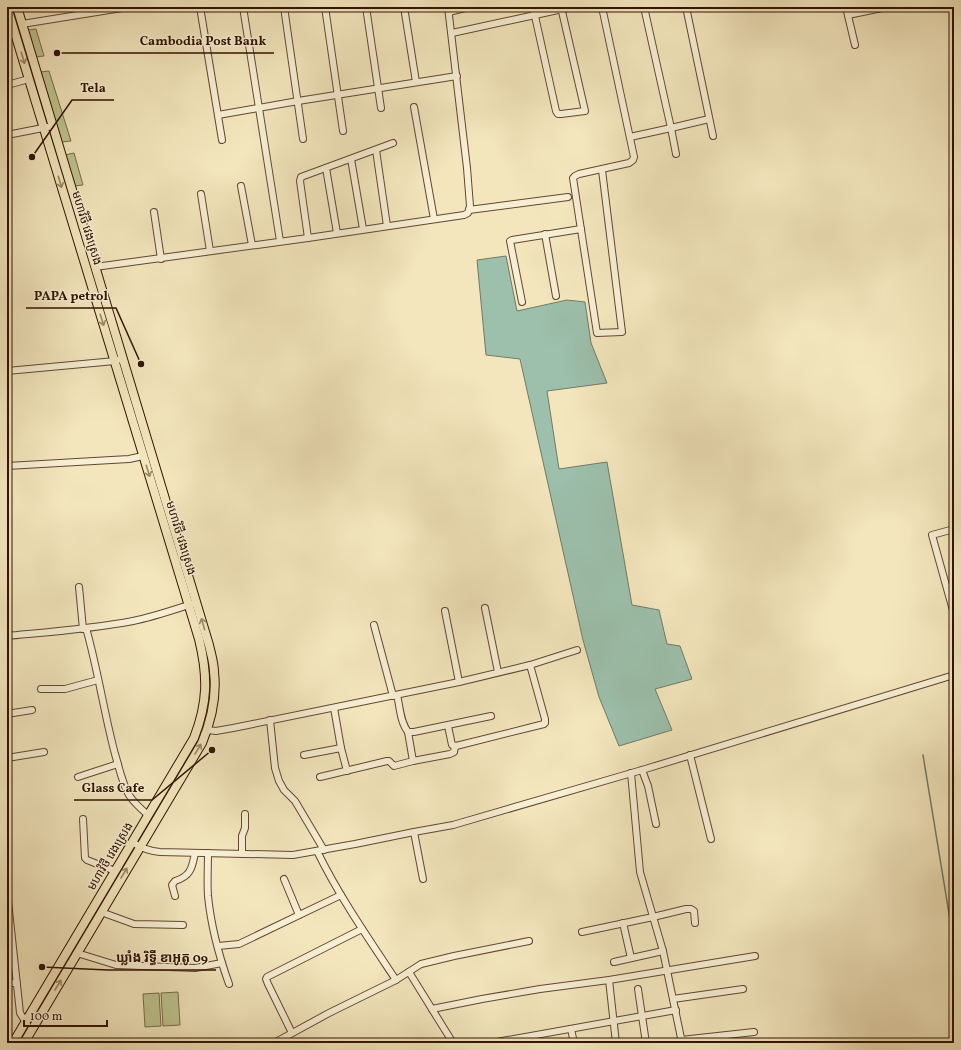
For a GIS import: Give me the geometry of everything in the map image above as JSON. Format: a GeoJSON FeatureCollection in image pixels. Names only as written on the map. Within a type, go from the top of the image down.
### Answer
{"type":"FeatureCollection","features":[{"type":"Feature","properties":{"kind":"main road","name":"មហាវិថី វេងស្រេង"},"geometry":{"type":"LineString","coordinates":[[13,1043],[194,738],[203,709],[206,692],[204,660],[193,604],[123,358],[17,7]]}},
{"type":"Feature","properties":{"kind":"main road","name":"មហាវិថី វេងស្រេង"},"geometry":{"type":"LineString","coordinates":[[8,11],[143,456],[193,604],[209,645],[214,672],[215,692],[207,730],[202,743],[24,1043]]}},
{"type":"Feature","properties":{"kind":"main road"},"geometry":{"type":"LineString","coordinates":[[71,218],[80,215]]}},
{"type":"Feature","properties":{"kind":"street"},"geometry":{"type":"LineString","coordinates":[[22,24],[128,7]]}},
{"type":"Feature","properties":{"kind":"street"},"geometry":{"type":"LineString","coordinates":[[200,7],[222,140]]}},
{"type":"Feature","properties":{"kind":"street"},"geometry":{"type":"LineString","coordinates":[[243,7],[280,241]]}},
{"type":"Feature","properties":{"kind":"street"},"geometry":{"type":"LineString","coordinates":[[284,7],[304,139]]}},
{"type":"Feature","properties":{"kind":"street"},"geometry":{"type":"LineString","coordinates":[[325,7],[344,131]]}},
{"type":"Feature","properties":{"kind":"street"},"geometry":{"type":"LineString","coordinates":[[366,7],[381,108]]}},
{"type":"Feature","properties":{"kind":"street"},"geometry":{"type":"LineString","coordinates":[[404,7],[416,82]]}},
{"type":"Feature","properties":{"kind":"street"},"geometry":{"type":"LineString","coordinates":[[95,267],[464,215],[469,210],[470,206],[449,9],[469,7]]}},
{"type":"Feature","properties":{"kind":"street"},"geometry":{"type":"LineString","coordinates":[[534,7],[556,111],[558,114],[583,112],[585,111],[585,108],[562,8]]}},
{"type":"Feature","properties":{"kind":"street"},"geometry":{"type":"LineString","coordinates":[[452,33],[572,7]]}},
{"type":"Feature","properties":{"kind":"street"},"geometry":{"type":"LineString","coordinates":[[602,7],[634,157],[629,163],[575,176],[573,178],[597,333],[622,332],[602,170]]}},
{"type":"Feature","properties":{"kind":"street"},"geometry":{"type":"LineString","coordinates":[[644,7],[676,154]]}},
{"type":"Feature","properties":{"kind":"street"},"geometry":{"type":"LineString","coordinates":[[686,7],[713,136]]}},
{"type":"Feature","properties":{"kind":"street"},"geometry":{"type":"LineString","coordinates":[[846,7],[855,45]]}},
{"type":"Feature","properties":{"kind":"street"},"geometry":{"type":"LineString","coordinates":[[848,15],[886,7]]}},
{"type":"Feature","properties":{"kind":"street"},"geometry":{"type":"LineString","coordinates":[[218,115],[338,94],[457,76]]}},
{"type":"Feature","properties":{"kind":"street"},"geometry":{"type":"LineString","coordinates":[[7,85],[29,79]]}},
{"type":"Feature","properties":{"kind":"street"},"geometry":{"type":"LineString","coordinates":[[414,107],[434,219]]}},
{"type":"Feature","properties":{"kind":"street"},"geometry":{"type":"LineString","coordinates":[[630,137],[709,119]]}},
{"type":"Feature","properties":{"kind":"street"},"geometry":{"type":"LineString","coordinates":[[7,135],[53,126]]}},
{"type":"Feature","properties":{"kind":"street"},"geometry":{"type":"LineString","coordinates":[[308,238],[300,181],[301,177],[393,143]]}},
{"type":"Feature","properties":{"kind":"street"},"geometry":{"type":"LineString","coordinates":[[376,150],[387,226]]}},
{"type":"Feature","properties":{"kind":"street"},"geometry":{"type":"LineString","coordinates":[[351,159],[363,229]]}},
{"type":"Feature","properties":{"kind":"street"},"geometry":{"type":"LineString","coordinates":[[326,168],[337,233]]}},
{"type":"Feature","properties":{"kind":"street"},"geometry":{"type":"LineString","coordinates":[[241,186],[252,245]]}},
{"type":"Feature","properties":{"kind":"street"},"geometry":{"type":"LineString","coordinates":[[202,194],[210,252]]}},
{"type":"Feature","properties":{"kind":"street"},"geometry":{"type":"LineString","coordinates":[[469,210],[568,197]]}},
{"type":"Feature","properties":{"kind":"street"},"geometry":{"type":"LineString","coordinates":[[154,212],[160,259]]}},
{"type":"Feature","properties":{"kind":"street"},"geometry":{"type":"LineString","coordinates":[[522,302],[510,241],[581,229]]}},
{"type":"Feature","properties":{"kind":"street"},"geometry":{"type":"LineString","coordinates":[[545,234],[556,296]]}},
{"type":"Feature","properties":{"kind":"street"},"geometry":{"type":"LineString","coordinates":[[7,371],[114,361],[123,358]]}},
{"type":"Feature","properties":{"kind":"street"},"geometry":{"type":"LineString","coordinates":[[7,466],[129,459],[143,456]]}},
{"type":"Feature","properties":{"kind":"street"},"geometry":{"type":"LineString","coordinates":[[954,529],[932,535],[954,614]]}},
{"type":"Feature","properties":{"kind":"street"},"geometry":{"type":"LineString","coordinates":[[79,587],[84,628],[93,654],[118,764],[129,796],[148,815]]}},
{"type":"Feature","properties":{"kind":"street"},"geometry":{"type":"LineString","coordinates":[[7,636],[134,621],[193,604]]}},
{"type":"Feature","properties":{"kind":"street"},"geometry":{"type":"LineString","coordinates":[[485,608],[498,672]]}},
{"type":"Feature","properties":{"kind":"street"},"geometry":{"type":"LineString","coordinates":[[445,611],[459,682]]}},
{"type":"Feature","properties":{"kind":"street"},"geometry":{"type":"LineString","coordinates":[[374,625],[404,724],[408,732],[413,761]]}},
{"type":"Feature","properties":{"kind":"street"},"geometry":{"type":"LineString","coordinates":[[207,730],[216,731],[233,728],[459,682],[530,665],[577,650]]}},
{"type":"Feature","properties":{"kind":"street"},"geometry":{"type":"LineString","coordinates":[[455,746],[545,723],[530,665]]}},
{"type":"Feature","properties":{"kind":"street"},"geometry":{"type":"LineString","coordinates":[[132,842],[140,848],[160,852],[293,855],[460,823],[642,770],[954,675]]}},
{"type":"Feature","properties":{"kind":"street"},"geometry":{"type":"LineString","coordinates":[[41,689],[66,689],[98,680]]}},
{"type":"Feature","properties":{"kind":"street"},"geometry":{"type":"LineString","coordinates":[[334,708],[346,771]]}},
{"type":"Feature","properties":{"kind":"street"},"geometry":{"type":"LineString","coordinates":[[7,714],[32,710]]}},
{"type":"Feature","properties":{"kind":"street"},"geometry":{"type":"LineString","coordinates":[[408,732],[448,726],[491,716]]}},
{"type":"Feature","properties":{"kind":"street"},"geometry":{"type":"LineString","coordinates":[[270,720],[279,781],[284,790],[295,801],[341,895],[396,980]]}},
{"type":"Feature","properties":{"kind":"street"},"geometry":{"type":"LineString","coordinates":[[448,726],[452,745],[455,746]]}},
{"type":"Feature","properties":{"kind":"street"},"geometry":{"type":"LineString","coordinates":[[320,777],[387,761],[394,766],[450,754],[454,752],[455,746]]}},
{"type":"Feature","properties":{"kind":"street"},"geometry":{"type":"LineString","coordinates":[[304,755],[341,748]]}},
{"type":"Feature","properties":{"kind":"street"},"geometry":{"type":"LineString","coordinates":[[7,758],[44,752]]}},
{"type":"Feature","properties":{"kind":"street"},"geometry":{"type":"LineString","coordinates":[[690,755],[712,839]]}},
{"type":"Feature","properties":{"kind":"street"},"geometry":{"type":"LineString","coordinates":[[78,777],[118,764]]}},
{"type":"Feature","properties":{"kind":"street"},"geometry":{"type":"LineString","coordinates":[[642,770],[648,786],[656,824]]}},
{"type":"Feature","properties":{"kind":"street"},"geometry":{"type":"LineString","coordinates":[[631,773],[640,872],[663,951],[676,1010],[681,1042],[754,1032]]}},
{"type":"Feature","properties":{"kind":"street"},"geometry":{"type":"LineString","coordinates":[[242,854],[242,836],[245,828],[245,814]]}},
{"type":"Feature","properties":{"kind":"street"},"geometry":{"type":"LineString","coordinates":[[83,819],[85,858],[115,871]]}},
{"type":"Feature","properties":{"kind":"street"},"geometry":{"type":"LineString","coordinates":[[414,832],[423,879]]}},
{"type":"Feature","properties":{"kind":"street"},"geometry":{"type":"LineString","coordinates":[[208,852],[208,895],[222,963],[229,984]]}},
{"type":"Feature","properties":{"kind":"street"},"geometry":{"type":"LineString","coordinates":[[175,896],[172,885],[175,881],[188,874],[192,867],[195,853]]}},
{"type":"Feature","properties":{"kind":"street"},"geometry":{"type":"LineString","coordinates":[[284,879],[299,915]]}},
{"type":"Feature","properties":{"kind":"street"},"geometry":{"type":"LineString","coordinates":[[7,892],[10,944],[17,983],[20,1013],[25,1023],[33,1028]]}},
{"type":"Feature","properties":{"kind":"street"},"geometry":{"type":"LineString","coordinates":[[218,946],[238,944],[341,895]]}},
{"type":"Feature","properties":{"kind":"street"},"geometry":{"type":"LineString","coordinates":[[582,932],[686,909],[691,909],[694,912],[695,923]]}},
{"type":"Feature","properties":{"kind":"street"},"geometry":{"type":"LineString","coordinates":[[101,912],[134,924],[183,925]]}},
{"type":"Feature","properties":{"kind":"street"},"geometry":{"type":"LineString","coordinates":[[623,923],[631,958]]}},
{"type":"Feature","properties":{"kind":"street"},"geometry":{"type":"LineString","coordinates":[[292,1033],[268,984],[266,979],[267,977],[362,929]]}},
{"type":"Feature","properties":{"kind":"street"},"geometry":{"type":"LineString","coordinates":[[274,1043],[396,980],[421,964],[529,941]]}},
{"type":"Feature","properties":{"kind":"street"},"geometry":{"type":"LineString","coordinates":[[614,962],[663,951]]}},
{"type":"Feature","properties":{"kind":"street"},"geometry":{"type":"LineString","coordinates":[[77,953],[116,965],[195,968],[222,963]]}},
{"type":"Feature","properties":{"kind":"street"},"geometry":{"type":"LineString","coordinates":[[432,1009],[482,998],[667,971],[755,956]]}},
{"type":"Feature","properties":{"kind":"street"},"geometry":{"type":"LineString","coordinates":[[409,972],[454,1043]]}},
{"type":"Feature","properties":{"kind":"street"},"geometry":{"type":"LineString","coordinates":[[608,980],[616,1043]]}},
{"type":"Feature","properties":{"kind":"street"},"geometry":{"type":"LineString","coordinates":[[7,983],[17,983]]}},
{"type":"Feature","properties":{"kind":"street"},"geometry":{"type":"LineString","coordinates":[[638,989],[646,1043]]}},
{"type":"Feature","properties":{"kind":"street"},"geometry":{"type":"LineString","coordinates":[[673,999],[743,989]]}},
{"type":"Feature","properties":{"kind":"street"},"geometry":{"type":"LineString","coordinates":[[491,1043],[676,1010]]}},
{"type":"Feature","properties":{"kind":"street"},"geometry":{"type":"LineString","coordinates":[[572,1029],[574,1043]]}},
{"type":"Feature","properties":{"kind":"shaded area"},"geometry":{"type":"Polygon","coordinates":[[[36,29],[44,56],[35,57],[27,30],[36,29]]]}},
{"type":"Feature","properties":{"kind":"shaded area"},"geometry":{"type":"Polygon","coordinates":[[[49,71],[71,141],[61,142],[40,72],[49,71]]]}},
{"type":"Feature","properties":{"kind":"shaded area"},"geometry":{"type":"Polygon","coordinates":[[[74,153],[83,185],[74,186],[65,155],[74,153]]]}},
{"type":"Feature","properties":{"kind":"shaded area"},"geometry":{"type":"Polygon","coordinates":[[[506,256],[517,311],[567,300],[585,302],[591,343],[607,383],[547,391],[559,469],[607,462],[632,605],[659,610],[667,644],[680,646],[692,679],[655,689],[672,730],[619,746],[599,697],[583,640],[520,359],[486,355],[477,260],[506,256]]]}},
{"type":"Feature","properties":{"kind":"shaded area"},"geometry":{"type":"Polygon","coordinates":[[[178,992],[180,1025],[163,1026],[161,993],[178,992]]]}},
{"type":"Feature","properties":{"kind":"shaded area"},"geometry":{"type":"Polygon","coordinates":[[[159,993],[161,1026],[145,1027],[143,994],[159,993]]]}},
{"type":"Feature","properties":{"kind":"waterway"},"geometry":{"type":"LineString","coordinates":[[923,755],[954,944]]}},
{"type":"Feature","properties":{"kind":"place","name":"Cambodia Post Bank"},"geometry":{"type":"Point","coordinates":[57,53]}},
{"type":"Feature","properties":{"kind":"place","name":"Tela"},"geometry":{"type":"Point","coordinates":[32,157]}},
{"type":"Feature","properties":{"kind":"place","name":"PAPA petrol"},"geometry":{"type":"Point","coordinates":[141,364]}},
{"type":"Feature","properties":{"kind":"place","name":"Glass Cafe"},"geometry":{"type":"Point","coordinates":[212,750]}},
{"type":"Feature","properties":{"kind":"place","name":"ឃ្លាំង រិទ្ធី ខាអូតូ 09"},"geometry":{"type":"Point","coordinates":[42,967]}}]}
